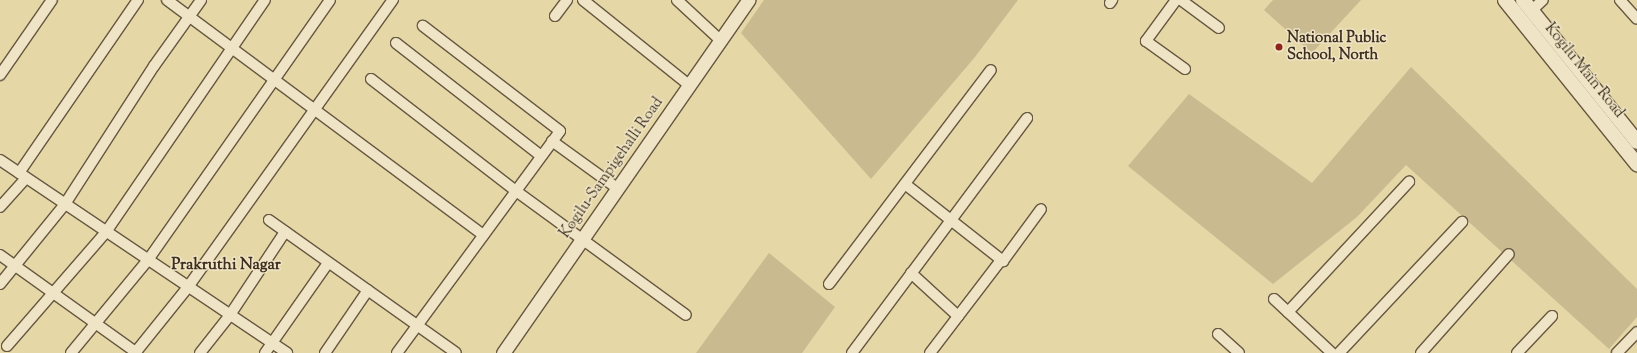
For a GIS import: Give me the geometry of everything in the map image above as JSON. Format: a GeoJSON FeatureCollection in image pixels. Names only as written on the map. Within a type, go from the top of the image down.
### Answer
{"type":"FeatureCollection","features":[{"type":"Feature","properties":{"kind":"main road","name":"Kogilu Main Road"},"geometry":{"type":"LineString","coordinates":[[1505,0],[1637,164]]}},
{"type":"Feature","properties":{"kind":"main road","name":"Kogilu Main Road"},"geometry":{"type":"LineString","coordinates":[[1523,0],[1637,142]]}},
{"type":"Feature","properties":{"kind":"street"},"geometry":{"type":"LineString","coordinates":[[0,75],[52,0]]}},
{"type":"Feature","properties":{"kind":"street"},"geometry":{"type":"LineString","coordinates":[[0,207],[138,0]]}},
{"type":"Feature","properties":{"kind":"street"},"geometry":{"type":"LineString","coordinates":[[167,0],[483,235]]}},
{"type":"Feature","properties":{"kind":"street"},"geometry":{"type":"LineString","coordinates":[[0,284],[65,204],[154,66],[201,0]]}},
{"type":"Feature","properties":{"kind":"street"},"geometry":{"type":"LineString","coordinates":[[7,346],[54,294],[106,232],[231,47],[265,0]]}},
{"type":"Feature","properties":{"kind":"street"},"geometry":{"type":"LineString","coordinates":[[70,353],[148,260],[273,79],[330,0]]}},
{"type":"Feature","properties":{"kind":"street"},"geometry":{"type":"LineString","coordinates":[[0,255],[136,353],[188,287],[316,110],[393,0]]}},
{"type":"Feature","properties":{"kind":"street"},"geometry":{"type":"LineString","coordinates":[[555,16],[567,0]]}},
{"type":"Feature","properties":{"kind":"street"},"geometry":{"type":"LineString","coordinates":[[582,0],[689,85]]}},
{"type":"Feature","properties":{"kind":"street"},"geometry":{"type":"LineString","coordinates":[[677,0],[720,40]]}},
{"type":"Feature","properties":{"kind":"street","name":"Kogilu-Sampigehalli Road"},"geometry":{"type":"LineString","coordinates":[[503,353],[748,0]]}},
{"type":"Feature","properties":{"kind":"street"},"geometry":{"type":"LineString","coordinates":[[1176,0],[1146,41],[1185,69]]}},
{"type":"Feature","properties":{"kind":"street"},"geometry":{"type":"LineString","coordinates":[[1181,0],[1219,28]]}},
{"type":"Feature","properties":{"kind":"street"},"geometry":{"type":"LineString","coordinates":[[1531,11],[1543,0]]}},
{"type":"Feature","properties":{"kind":"street"},"geometry":{"type":"LineString","coordinates":[[1620,0],[1637,19]]}},
{"type":"Feature","properties":{"kind":"street"},"geometry":{"type":"LineString","coordinates":[[397,353],[416,325],[560,131],[423,26]]}},
{"type":"Feature","properties":{"kind":"street"},"geometry":{"type":"LineString","coordinates":[[396,43],[541,156]]}},
{"type":"Feature","properties":{"kind":"street"},"geometry":{"type":"LineString","coordinates":[[829,284],[991,70]]}},
{"type":"Feature","properties":{"kind":"street"},"geometry":{"type":"LineString","coordinates":[[371,79],[516,191],[583,238],[686,315]]}},
{"type":"Feature","properties":{"kind":"street"},"geometry":{"type":"LineString","coordinates":[[852,353],[951,218],[1028,118]]}},
{"type":"Feature","properties":{"kind":"street"},"geometry":{"type":"LineString","coordinates":[[552,141],[617,188]]}},
{"type":"Feature","properties":{"kind":"street"},"geometry":{"type":"LineString","coordinates":[[0,160],[286,353]]}},
{"type":"Feature","properties":{"kind":"street"},"geometry":{"type":"LineString","coordinates":[[1288,312],[1409,182]]}},
{"type":"Feature","properties":{"kind":"street"},"geometry":{"type":"LineString","coordinates":[[905,184],[951,218],[1001,260]]}},
{"type":"Feature","properties":{"kind":"street"},"geometry":{"type":"LineString","coordinates":[[930,353],[1001,260],[1003,262],[1041,209]]}},
{"type":"Feature","properties":{"kind":"street"},"geometry":{"type":"LineString","coordinates":[[269,220],[456,353]]}},
{"type":"Feature","properties":{"kind":"street"},"geometry":{"type":"LineString","coordinates":[[1339,353],[1462,222]]}},
{"type":"Feature","properties":{"kind":"street"},"geometry":{"type":"LineString","coordinates":[[200,353],[230,315],[285,232]]}},
{"type":"Feature","properties":{"kind":"street"},"geometry":{"type":"LineString","coordinates":[[1421,353],[1509,254]]}},
{"type":"Feature","properties":{"kind":"street"},"geometry":{"type":"LineString","coordinates":[[265,353],[273,344],[328,262]]}},
{"type":"Feature","properties":{"kind":"street"},"geometry":{"type":"LineString","coordinates":[[910,273],[958,316]]}},
{"type":"Feature","properties":{"kind":"street"},"geometry":{"type":"LineString","coordinates":[[326,353],[368,290]]}},
{"type":"Feature","properties":{"kind":"street"},"geometry":{"type":"LineString","coordinates":[[1274,299],[1332,353]]}},
{"type":"Feature","properties":{"kind":"street"},"geometry":{"type":"LineString","coordinates":[[1517,353],[1552,316]]}},
{"type":"Feature","properties":{"kind":"street"},"geometry":{"type":"LineString","coordinates":[[1617,353],[1637,332]]}},
{"type":"Feature","properties":{"kind":"street"},"geometry":{"type":"LineString","coordinates":[[1218,334],[1239,353]]}},
{"type":"Feature","properties":{"kind":"shaded area"},"geometry":{"type":"Polygon","coordinates":[[[764,0],[1018,0],[975,57],[871,179],[741,33],[764,0]]]}},
{"type":"Feature","properties":{"kind":"shaded area"},"geometry":{"type":"Polygon","coordinates":[[[1273,0],[1361,0],[1312,53],[1264,10],[1273,0]]]}},
{"type":"Feature","properties":{"kind":"shaded area"},"geometry":{"type":"Polygon","coordinates":[[[1411,67],[1637,289],[1637,317],[1609,349],[1406,165],[1357,217],[1273,284],[1128,166],[1189,94],[1312,183],[1411,67]]]}},
{"type":"Feature","properties":{"kind":"shaded area"},"geometry":{"type":"Polygon","coordinates":[[[769,253],[835,307],[802,353],[696,353],[769,253]]]}},
{"type":"Feature","properties":{"kind":"place","name":"National Public School, North"},"geometry":{"type":"Point","coordinates":[1279,47]}},
{"type":"Feature","properties":{"kind":"district","name":"Prakruthi Nagar"},"geometry":{"type":"Point","coordinates":[226,266]}}]}
